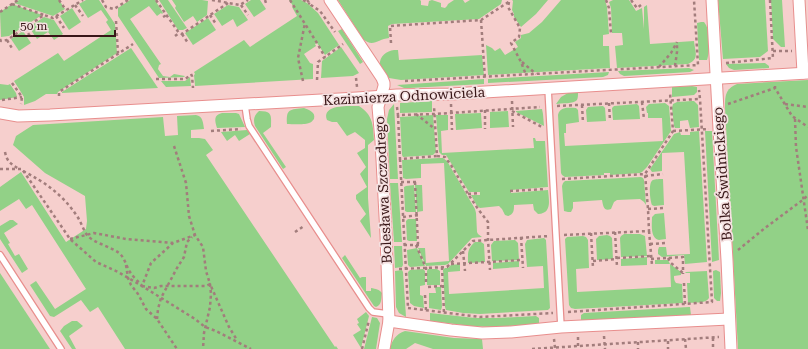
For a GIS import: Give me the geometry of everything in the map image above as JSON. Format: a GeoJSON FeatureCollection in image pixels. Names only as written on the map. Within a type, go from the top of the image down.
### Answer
{"type":"FeatureCollection","features":[{"type":"Feature","properties":{"kind":"street","name":"Bolesława Szczodrego"},"geometry":{"type":"LineString","coordinates":[[330,0],[384,82],[378,107],[387,269],[388,318],[384,349]]}},
{"type":"Feature","properties":{"kind":"street","name":"Bolka Świdnickiego"},"geometry":{"type":"LineString","coordinates":[[712,0],[731,349]]}},
{"type":"Feature","properties":{"kind":"street"},"geometry":{"type":"LineString","coordinates":[[799,0],[806,73]]}},
{"type":"Feature","properties":{"kind":"street","name":"Kazimierza Odnowiciela"},"geometry":{"type":"LineString","coordinates":[[0,113],[18,116],[50,115],[381,96],[451,94],[806,73]]}},
{"type":"Feature","properties":{"kind":"street"},"geometry":{"type":"LineString","coordinates":[[388,318],[409,324],[482,333],[561,327],[729,319]]}},
{"type":"Feature","properties":{"kind":"lane"},"geometry":{"type":"LineString","coordinates":[[548,88],[561,327]]}},
{"type":"Feature","properties":{"kind":"lane"},"geometry":{"type":"LineString","coordinates":[[245,105],[247,119],[251,128],[371,311],[388,318]]}},
{"type":"Feature","properties":{"kind":"lane"},"geometry":{"type":"LineString","coordinates":[[0,255],[61,349]]}},
{"type":"Feature","properties":{"kind":"path"},"geometry":{"type":"LineString","coordinates":[[0,10],[18,0]]}},
{"type":"Feature","properties":{"kind":"path"},"geometry":{"type":"LineString","coordinates":[[59,0],[66,10]]}},
{"type":"Feature","properties":{"kind":"path"},"geometry":{"type":"LineString","coordinates":[[12,4],[53,18],[83,0]]}},
{"type":"Feature","properties":{"kind":"path"},"geometry":{"type":"LineString","coordinates":[[102,0],[106,6],[114,9],[128,0]]}},
{"type":"Feature","properties":{"kind":"path"},"geometry":{"type":"LineString","coordinates":[[156,0],[188,43]]}},
{"type":"Feature","properties":{"kind":"path"},"geometry":{"type":"LineString","coordinates":[[212,0],[241,5],[248,0]]}},
{"type":"Feature","properties":{"kind":"path"},"geometry":{"type":"LineString","coordinates":[[290,0],[318,43],[325,57]]}},
{"type":"Feature","properties":{"kind":"path"},"geometry":{"type":"LineString","coordinates":[[303,0],[311,5]]}},
{"type":"Feature","properties":{"kind":"path"},"geometry":{"type":"LineString","coordinates":[[607,0],[611,34]]}},
{"type":"Feature","properties":{"kind":"path"},"geometry":{"type":"LineString","coordinates":[[631,0],[637,8],[641,5]]}},
{"type":"Feature","properties":{"kind":"path"},"geometry":{"type":"LineString","coordinates":[[694,0],[698,65]]}},
{"type":"Feature","properties":{"kind":"path"},"geometry":{"type":"LineString","coordinates":[[770,0],[775,88],[792,116],[808,127]]}},
{"type":"Feature","properties":{"kind":"path"},"geometry":{"type":"LineString","coordinates":[[391,43],[390,26],[481,20],[509,1]]}},
{"type":"Feature","properties":{"kind":"path"},"geometry":{"type":"LineString","coordinates":[[509,1],[508,8],[520,28],[519,37],[511,43],[526,75]]}},
{"type":"Feature","properties":{"kind":"path"},"geometry":{"type":"LineString","coordinates":[[175,36],[228,3]]}},
{"type":"Feature","properties":{"kind":"path"},"geometry":{"type":"LineString","coordinates":[[75,5],[83,16]]}},
{"type":"Feature","properties":{"kind":"path"},"geometry":{"type":"LineString","coordinates":[[241,5],[248,15]]}},
{"type":"Feature","properties":{"kind":"path"},"geometry":{"type":"LineString","coordinates":[[0,41],[7,40],[44,15]]}},
{"type":"Feature","properties":{"kind":"path"},"geometry":{"type":"LineString","coordinates":[[163,17],[167,15]]}},
{"type":"Feature","properties":{"kind":"path"},"geometry":{"type":"LineString","coordinates":[[210,15],[216,24]]}},
{"type":"Feature","properties":{"kind":"path"},"geometry":{"type":"LineString","coordinates":[[56,16],[64,28]]}},
{"type":"Feature","properties":{"kind":"path"},"geometry":{"type":"LineString","coordinates":[[116,20],[118,53]]}},
{"type":"Feature","properties":{"kind":"path"},"geometry":{"type":"LineString","coordinates":[[481,20],[486,91]]}},
{"type":"Feature","properties":{"kind":"path"},"geometry":{"type":"LineString","coordinates":[[303,81],[298,58],[305,23]]}},
{"type":"Feature","properties":{"kind":"path"},"geometry":{"type":"LineString","coordinates":[[25,28],[31,38]]}},
{"type":"Feature","properties":{"kind":"path"},"geometry":{"type":"LineString","coordinates":[[7,40],[13,50]]}},
{"type":"Feature","properties":{"kind":"path"},"geometry":{"type":"LineString","coordinates":[[658,67],[677,42],[675,66]]}},
{"type":"Feature","properties":{"kind":"path"},"geometry":{"type":"LineString","coordinates":[[59,96],[59,92],[133,44]]}},
{"type":"Feature","properties":{"kind":"path"},"geometry":{"type":"LineString","coordinates":[[317,80],[318,62],[343,44]]}},
{"type":"Feature","properties":{"kind":"path"},"geometry":{"type":"LineString","coordinates":[[404,81],[485,78],[716,64],[773,58]]}},
{"type":"Feature","properties":{"kind":"path"},"geometry":{"type":"LineString","coordinates":[[521,62],[536,74]]}},
{"type":"Feature","properties":{"kind":"path"},"geometry":{"type":"LineString","coordinates":[[156,79],[185,79],[191,74],[193,88]]}},
{"type":"Feature","properties":{"kind":"path"},"geometry":{"type":"LineString","coordinates":[[560,180],[645,174],[673,131],[670,80]]}},
{"type":"Feature","properties":{"kind":"path"},"geometry":{"type":"LineString","coordinates":[[0,101],[22,99],[12,83]]}},
{"type":"Feature","properties":{"kind":"path"},"geometry":{"type":"LineString","coordinates":[[700,108],[725,105],[775,88]]}},
{"type":"Feature","properties":{"kind":"path"},"geometry":{"type":"LineString","coordinates":[[511,90],[513,127]]}},
{"type":"Feature","properties":{"kind":"path"},"geometry":{"type":"LineString","coordinates":[[434,94],[437,156]]}},
{"type":"Feature","properties":{"kind":"path"},"geometry":{"type":"LineString","coordinates":[[451,94],[452,130]]}},
{"type":"Feature","properties":{"kind":"path"},"geometry":{"type":"LineString","coordinates":[[567,305],[567,312],[712,302],[700,99]]}},
{"type":"Feature","properties":{"kind":"path"},"geometry":{"type":"LineString","coordinates":[[642,102],[644,119]]}},
{"type":"Feature","properties":{"kind":"path"},"geometry":{"type":"LineString","coordinates":[[609,104],[610,121]]}},
{"type":"Feature","properties":{"kind":"path"},"geometry":{"type":"LineString","coordinates":[[784,104],[808,107]]}},
{"type":"Feature","properties":{"kind":"path"},"geometry":{"type":"LineString","coordinates":[[582,105],[583,123]]}},
{"type":"Feature","properties":{"kind":"path"},"geometry":{"type":"LineString","coordinates":[[485,110],[485,129]]}},
{"type":"Feature","properties":{"kind":"path"},"geometry":{"type":"LineString","coordinates":[[512,111],[550,131]]}},
{"type":"Feature","properties":{"kind":"path"},"geometry":{"type":"LineString","coordinates":[[416,114],[436,129]]}},
{"type":"Feature","properties":{"kind":"path"},"geometry":{"type":"LineString","coordinates":[[398,115],[409,324]]}},
{"type":"Feature","properties":{"kind":"path"},"geometry":{"type":"LineString","coordinates":[[795,118],[796,147],[808,230]]}},
{"type":"Feature","properties":{"kind":"path"},"geometry":{"type":"LineString","coordinates":[[211,131],[251,128]]}},
{"type":"Feature","properties":{"kind":"path"},"geometry":{"type":"LineString","coordinates":[[673,131],[718,129]]}},
{"type":"Feature","properties":{"kind":"path"},"geometry":{"type":"LineString","coordinates":[[174,146],[186,183],[189,216],[193,236],[203,247],[206,271],[210,284],[229,327],[237,341]]}},
{"type":"Feature","properties":{"kind":"path"},"geometry":{"type":"LineString","coordinates":[[5,152],[6,158],[13,165],[39,179],[60,195],[78,216],[87,235],[119,253],[124,258],[130,272],[142,286],[154,288],[169,286],[206,286],[210,284]]}},
{"type":"Feature","properties":{"kind":"path"},"geometry":{"type":"LineString","coordinates":[[400,159],[437,156],[445,157],[468,194],[488,222],[490,270]]}},
{"type":"Feature","properties":{"kind":"path"},"geometry":{"type":"LineString","coordinates":[[0,169],[22,169],[70,239],[96,262],[142,286],[205,327],[251,349]]}},
{"type":"Feature","properties":{"kind":"path"},"geometry":{"type":"LineString","coordinates":[[645,176],[663,174]]}},
{"type":"Feature","properties":{"kind":"path"},"geometry":{"type":"LineString","coordinates":[[401,182],[416,182],[418,245],[426,268],[427,286],[442,286]]}},
{"type":"Feature","properties":{"kind":"path"},"geometry":{"type":"LineString","coordinates":[[510,191],[554,188]]}},
{"type":"Feature","properties":{"kind":"path"},"geometry":{"type":"LineString","coordinates":[[468,194],[480,193]]}},
{"type":"Feature","properties":{"kind":"path"},"geometry":{"type":"LineString","coordinates":[[727,260],[808,195]]}},
{"type":"Feature","properties":{"kind":"path"},"geometry":{"type":"LineString","coordinates":[[648,209],[665,208]]}},
{"type":"Feature","properties":{"kind":"path"},"geometry":{"type":"LineString","coordinates":[[403,217],[418,216]]}},
{"type":"Feature","properties":{"kind":"path"},"geometry":{"type":"LineString","coordinates":[[563,229],[563,235]]}},
{"type":"Feature","properties":{"kind":"path"},"geometry":{"type":"LineString","coordinates":[[649,231],[652,265]]}},
{"type":"Feature","properties":{"kind":"path"},"geometry":{"type":"LineString","coordinates":[[615,232],[617,267]]}},
{"type":"Feature","properties":{"kind":"path"},"geometry":{"type":"LineString","coordinates":[[70,239],[94,233],[126,239],[173,243],[193,236]]}},
{"type":"Feature","properties":{"kind":"path"},"geometry":{"type":"LineString","coordinates":[[591,233],[593,268]]}},
{"type":"Feature","properties":{"kind":"path"},"geometry":{"type":"LineString","coordinates":[[157,319],[158,309],[162,298],[184,257],[187,242],[193,236]]}},
{"type":"Feature","properties":{"kind":"path"},"geometry":{"type":"LineString","coordinates":[[521,237],[523,268]]}},
{"type":"Feature","properties":{"kind":"path"},"geometry":{"type":"LineString","coordinates":[[142,286],[151,264],[173,243]]}},
{"type":"Feature","properties":{"kind":"path"},"geometry":{"type":"LineString","coordinates":[[650,244],[666,243]]}},
{"type":"Feature","properties":{"kind":"path"},"geometry":{"type":"LineString","coordinates":[[404,245],[418,245]]}},
{"type":"Feature","properties":{"kind":"path"},"geometry":{"type":"LineString","coordinates":[[463,251],[465,271]]}},
{"type":"Feature","properties":{"kind":"path"},"geometry":{"type":"LineString","coordinates":[[593,261],[683,257],[683,273],[671,263],[668,258]]}},
{"type":"Feature","properties":{"kind":"path"},"geometry":{"type":"LineString","coordinates":[[450,264],[522,260]]}},
{"type":"Feature","properties":{"kind":"path"},"geometry":{"type":"LineString","coordinates":[[126,264],[128,278],[146,309],[157,319],[177,349]]}},
{"type":"Feature","properties":{"kind":"path"},"geometry":{"type":"LineString","coordinates":[[442,267],[444,313]]}},
{"type":"Feature","properties":{"kind":"path"},"geometry":{"type":"LineString","coordinates":[[387,269],[447,267]]}},
{"type":"Feature","properties":{"kind":"path"},"geometry":{"type":"LineString","coordinates":[[684,283],[685,304]]}},
{"type":"Feature","properties":{"kind":"path"},"geometry":{"type":"LineString","coordinates":[[203,349],[205,327],[210,307],[210,284]]}},
{"type":"Feature","properties":{"kind":"path"},"geometry":{"type":"LineString","coordinates":[[425,295],[426,310]]}},
{"type":"Feature","properties":{"kind":"path"},"geometry":{"type":"LineString","coordinates":[[408,308],[480,316],[560,313]]}},
{"type":"Feature","properties":{"kind":"path"},"geometry":{"type":"LineString","coordinates":[[362,349],[371,311]]}},
{"type":"Feature","properties":{"kind":"path"},"geometry":{"type":"LineString","coordinates":[[532,349],[580,348],[638,342],[731,336]]}},
{"type":"Feature","properties":{"kind":"path"},"geometry":{"type":"LineString","coordinates":[[713,338],[713,349]]}},
{"type":"Feature","properties":{"kind":"path"},"geometry":{"type":"LineString","coordinates":[[685,339],[686,349]]}},
{"type":"Feature","properties":{"kind":"path"},"geometry":{"type":"LineString","coordinates":[[668,340],[668,349]]}},
{"type":"Feature","properties":{"kind":"path"},"geometry":{"type":"LineString","coordinates":[[638,342],[638,349]]}},
{"type":"Feature","properties":{"kind":"path"},"geometry":{"type":"LineString","coordinates":[[242,349],[243,344]]}},
{"type":"Feature","properties":{"kind":"green space"},"geometry":{"type":"Polygon","coordinates":[[[19,0],[59,0],[65,9],[53,16],[14,3],[19,0]]]}},
{"type":"Feature","properties":{"kind":"green space"},"geometry":{"type":"Polygon","coordinates":[[[86,0],[99,0],[115,24],[117,53],[57,94],[46,94],[35,101],[24,105],[24,97],[14,81],[58,53],[64,61],[111,30],[106,22],[108,20],[101,10],[88,18],[79,4],[86,0]]]}},
{"type":"Feature","properties":{"kind":"green space"},"geometry":{"type":"Polygon","coordinates":[[[130,0],[155,0],[163,13],[162,14],[161,13],[157,16],[149,6],[130,19],[161,64],[159,65],[158,69],[163,76],[170,77],[174,74],[185,76],[184,77],[159,78],[118,16],[118,8],[130,0]]]}},
{"type":"Feature","properties":{"kind":"green space"},"geometry":{"type":"Polygon","coordinates":[[[159,0],[168,0],[187,28],[178,30],[159,0]]]}},
{"type":"Feature","properties":{"kind":"green space"},"geometry":{"type":"Polygon","coordinates":[[[172,0],[208,1],[207,15],[197,22],[193,16],[184,22],[172,0]]]}},
{"type":"Feature","properties":{"kind":"green space"},"geometry":{"type":"Polygon","coordinates":[[[251,0],[260,0],[266,9],[254,17],[245,4],[251,0]]]}},
{"type":"Feature","properties":{"kind":"green space"},"geometry":{"type":"Polygon","coordinates":[[[289,0],[301,0],[307,3],[318,13],[339,45],[325,55],[317,43],[315,44],[316,46],[304,54],[310,63],[313,64],[313,79],[195,86],[194,72],[244,40],[250,47],[297,16],[289,0]]]}},
{"type":"Feature","properties":{"kind":"green space"},"geometry":{"type":"Polygon","coordinates":[[[338,0],[420,0],[421,5],[428,6],[429,1],[432,0],[441,3],[441,7],[445,8],[454,0],[463,0],[465,3],[470,0],[502,0],[501,4],[479,19],[392,24],[388,26],[389,38],[370,43],[363,39],[338,0]]]}},
{"type":"Feature","properties":{"kind":"green space"},"geometry":{"type":"Polygon","coordinates":[[[512,0],[548,0],[536,14],[521,27],[514,17],[512,0]]]}},
{"type":"Feature","properties":{"kind":"green space"},"geometry":{"type":"Polygon","coordinates":[[[561,0],[605,0],[609,34],[603,35],[603,46],[609,46],[610,68],[488,75],[486,45],[495,51],[500,48],[505,55],[518,47],[515,42],[521,38],[521,35],[529,33],[542,22],[561,0]]]}},
{"type":"Feature","properties":{"kind":"green space"},"geometry":{"type":"Polygon","coordinates":[[[613,0],[629,0],[636,11],[642,8],[644,29],[644,7],[647,5],[650,44],[694,41],[696,55],[694,60],[688,64],[617,68],[615,46],[623,45],[622,33],[612,33],[611,8],[609,2],[613,0]]]}},
{"type":"Feature","properties":{"kind":"green space"},"geometry":{"type":"Polygon","coordinates":[[[718,0],[765,0],[768,51],[760,57],[723,59],[718,0]]]}},
{"type":"Feature","properties":{"kind":"green space"},"geometry":{"type":"Polygon","coordinates":[[[771,0],[782,0],[785,47],[781,47],[773,39],[771,0]]]}},
{"type":"Feature","properties":{"kind":"green space"},"geometry":{"type":"Polygon","coordinates":[[[12,4],[42,15],[9,36],[1,37],[0,12],[12,4]]]}},
{"type":"Feature","properties":{"kind":"green space"},"geometry":{"type":"Polygon","coordinates":[[[228,5],[239,7],[248,20],[237,27],[233,19],[222,26],[214,14],[228,5]]]}},
{"type":"Feature","properties":{"kind":"green space"},"geometry":{"type":"Polygon","coordinates":[[[72,8],[81,22],[69,30],[60,16],[72,8]]]}},
{"type":"Feature","properties":{"kind":"green space"},"geometry":{"type":"Polygon","coordinates":[[[44,17],[54,20],[63,34],[54,40],[48,32],[37,39],[29,27],[44,17]]]}},
{"type":"Feature","properties":{"kind":"green space"},"geometry":{"type":"Polygon","coordinates":[[[208,18],[216,30],[193,45],[185,33],[208,18]]]}},
{"type":"Feature","properties":{"kind":"green space"},"geometry":{"type":"Polygon","coordinates":[[[704,22],[709,35],[709,51],[707,60],[699,60],[697,23],[704,22]]]}},
{"type":"Feature","properties":{"kind":"green space"},"geometry":{"type":"Polygon","coordinates":[[[342,29],[363,62],[360,64],[338,31],[342,29]]]}},
{"type":"Feature","properties":{"kind":"green space"},"geometry":{"type":"Polygon","coordinates":[[[23,31],[31,43],[19,51],[11,39],[23,31]]]}},
{"type":"Feature","properties":{"kind":"green space"},"geometry":{"type":"Polygon","coordinates":[[[341,47],[359,73],[353,76],[321,78],[322,61],[341,47]]]}},
{"type":"Feature","properties":{"kind":"green space"},"geometry":{"type":"Polygon","coordinates":[[[131,48],[158,88],[62,93],[62,92],[131,48]]]}},
{"type":"Feature","properties":{"kind":"green space"},"geometry":{"type":"Polygon","coordinates":[[[398,50],[399,60],[482,55],[484,75],[401,80],[389,78],[381,68],[380,62],[384,54],[398,50]]]}},
{"type":"Feature","properties":{"kind":"green space"},"geometry":{"type":"Polygon","coordinates":[[[765,63],[769,66],[769,68],[734,70],[729,68],[726,64],[765,63]]]}},
{"type":"Feature","properties":{"kind":"green space"},"geometry":{"type":"Polygon","coordinates":[[[689,68],[694,70],[690,72],[624,76],[618,71],[689,68]]]}},
{"type":"Feature","properties":{"kind":"green space"},"geometry":{"type":"Polygon","coordinates":[[[609,72],[608,75],[603,77],[488,83],[488,79],[609,72]]]}},
{"type":"Feature","properties":{"kind":"green space"},"geometry":{"type":"Polygon","coordinates":[[[190,77],[191,86],[166,87],[161,81],[185,81],[190,77]]]}},
{"type":"Feature","properties":{"kind":"green space"},"geometry":{"type":"Polygon","coordinates":[[[484,79],[484,84],[409,88],[404,88],[397,85],[484,79]]]}},
{"type":"Feature","properties":{"kind":"green space"},"geometry":{"type":"Polygon","coordinates":[[[808,80],[808,349],[738,349],[725,108],[726,93],[730,88],[737,84],[808,80]]]}},
{"type":"Feature","properties":{"kind":"green space"},"geometry":{"type":"Polygon","coordinates":[[[0,84],[10,84],[17,97],[0,100],[0,84]]]}},
{"type":"Feature","properties":{"kind":"green space"},"geometry":{"type":"Polygon","coordinates":[[[672,87],[697,87],[697,92],[694,95],[672,97],[672,87]]]}},
{"type":"Feature","properties":{"kind":"green space"},"geometry":{"type":"Polygon","coordinates":[[[568,93],[578,93],[577,100],[570,103],[556,104],[561,97],[568,93]]]}},
{"type":"Feature","properties":{"kind":"green space"},"geometry":{"type":"Polygon","coordinates":[[[432,101],[432,112],[400,113],[400,103],[432,101]]]}},
{"type":"Feature","properties":{"kind":"green space"},"geometry":{"type":"Polygon","coordinates":[[[694,101],[698,105],[699,127],[690,128],[688,120],[680,121],[680,128],[675,128],[672,108],[673,104],[677,102],[694,101]]]}},
{"type":"Feature","properties":{"kind":"green space"},"geometry":{"type":"Polygon","coordinates":[[[665,103],[669,106],[671,131],[642,172],[610,175],[610,173],[604,173],[604,175],[565,177],[562,175],[558,115],[561,110],[576,108],[578,110],[579,122],[566,124],[566,133],[564,133],[565,146],[663,141],[662,118],[648,118],[646,107],[649,104],[665,103]]]}},
{"type":"Feature","properties":{"kind":"green space"},"geometry":{"type":"Polygon","coordinates":[[[394,104],[398,179],[390,179],[387,119],[389,110],[394,104]]]}},
{"type":"Feature","properties":{"kind":"green space"},"geometry":{"type":"Polygon","coordinates":[[[637,104],[639,106],[640,119],[613,120],[612,108],[614,106],[637,104]]]}},
{"type":"Feature","properties":{"kind":"green space"},"geometry":{"type":"Polygon","coordinates":[[[359,106],[364,109],[370,117],[374,140],[368,145],[368,198],[371,238],[360,221],[366,214],[356,199],[356,195],[367,187],[360,174],[366,167],[357,153],[365,148],[365,140],[355,132],[347,136],[337,122],[327,120],[326,115],[328,111],[337,107],[359,106]]]}},
{"type":"Feature","properties":{"kind":"green space"},"geometry":{"type":"Polygon","coordinates":[[[603,106],[605,108],[606,121],[587,122],[586,110],[588,107],[603,106]]]}},
{"type":"Feature","properties":{"kind":"green space"},"geometry":{"type":"Polygon","coordinates":[[[304,108],[314,115],[314,119],[310,123],[287,124],[288,112],[295,109],[304,108]]]}},
{"type":"Feature","properties":{"kind":"green space"},"geometry":{"type":"Polygon","coordinates":[[[542,109],[544,126],[516,112],[516,111],[542,109]]]}},
{"type":"Feature","properties":{"kind":"green space"},"geometry":{"type":"Polygon","coordinates":[[[259,111],[267,112],[270,115],[271,127],[263,133],[286,167],[283,169],[255,126],[254,118],[259,111]]]}},
{"type":"Feature","properties":{"kind":"green space"},"geometry":{"type":"Polygon","coordinates":[[[508,111],[509,127],[490,128],[490,112],[508,111]]]}},
{"type":"Feature","properties":{"kind":"green space"},"geometry":{"type":"Polygon","coordinates":[[[222,113],[239,114],[245,127],[217,128],[215,121],[216,117],[222,113]]]}},
{"type":"Feature","properties":{"kind":"green space"},"geometry":{"type":"Polygon","coordinates":[[[481,113],[482,128],[456,130],[455,114],[481,113]]]}},
{"type":"Feature","properties":{"kind":"green space"},"geometry":{"type":"Polygon","coordinates":[[[196,115],[201,118],[204,129],[191,130],[191,138],[205,139],[213,150],[206,155],[335,347],[336,346],[338,349],[125,349],[98,307],[90,312],[81,300],[54,317],[50,316],[30,285],[36,281],[55,309],[86,289],[32,205],[26,209],[19,199],[0,211],[0,187],[21,172],[66,242],[86,229],[87,221],[85,196],[45,173],[13,145],[16,136],[33,125],[163,117],[165,136],[178,135],[177,116],[196,115]]]}},
{"type":"Feature","properties":{"kind":"green space"},"geometry":{"type":"Polygon","coordinates":[[[433,115],[436,152],[433,155],[403,157],[400,117],[433,115]]]}},
{"type":"Feature","properties":{"kind":"green space"},"geometry":{"type":"Polygon","coordinates":[[[436,115],[448,115],[448,130],[441,131],[442,153],[534,148],[533,138],[535,138],[536,141],[545,141],[548,187],[511,190],[511,193],[548,190],[548,209],[538,214],[534,210],[533,204],[514,205],[513,213],[508,216],[505,215],[499,206],[480,208],[477,206],[471,195],[480,195],[480,192],[469,192],[446,155],[442,155],[439,152],[436,115]]]}},
{"type":"Feature","properties":{"kind":"green space"},"geometry":{"type":"Polygon","coordinates":[[[247,130],[250,134],[239,141],[235,135],[227,141],[221,132],[247,130]]]}},
{"type":"Feature","properties":{"kind":"green space"},"geometry":{"type":"Polygon","coordinates":[[[699,131],[707,262],[685,264],[684,255],[662,257],[658,254],[659,247],[666,247],[667,255],[690,254],[684,152],[662,153],[662,171],[652,172],[650,169],[674,134],[680,132],[681,135],[690,135],[690,132],[699,131]]]}},
{"type":"Feature","properties":{"kind":"green space"},"geometry":{"type":"Polygon","coordinates":[[[705,131],[712,131],[719,260],[712,262],[705,131]]]}},
{"type":"Feature","properties":{"kind":"green space"},"geometry":{"type":"Polygon","coordinates":[[[443,158],[447,161],[475,209],[477,232],[482,237],[472,238],[448,264],[426,266],[418,248],[425,248],[426,263],[449,261],[444,163],[421,164],[421,178],[406,179],[403,178],[402,160],[443,158]]]}},
{"type":"Feature","properties":{"kind":"green space"},"geometry":{"type":"Polygon","coordinates":[[[641,177],[644,180],[646,205],[640,199],[617,200],[614,202],[611,209],[607,210],[603,206],[602,200],[573,202],[571,212],[564,211],[562,186],[565,181],[641,177]]]}},
{"type":"Feature","properties":{"kind":"green space"},"geometry":{"type":"Polygon","coordinates":[[[663,179],[664,205],[654,206],[652,205],[650,191],[651,181],[663,179]]]}},
{"type":"Feature","properties":{"kind":"green space"},"geometry":{"type":"Polygon","coordinates":[[[390,183],[398,183],[402,242],[394,242],[390,183]]]}},
{"type":"Feature","properties":{"kind":"green space"},"geometry":{"type":"Polygon","coordinates":[[[414,185],[416,212],[407,212],[405,211],[404,187],[414,185]]]}},
{"type":"Feature","properties":{"kind":"green space"},"geometry":{"type":"Polygon","coordinates":[[[415,185],[422,185],[423,211],[417,212],[415,185]]]}},
{"type":"Feature","properties":{"kind":"green space"},"geometry":{"type":"Polygon","coordinates":[[[664,213],[666,239],[659,240],[654,237],[653,234],[652,217],[655,214],[664,213]]]}},
{"type":"Feature","properties":{"kind":"green space"},"geometry":{"type":"Polygon","coordinates":[[[408,219],[416,219],[417,241],[407,240],[406,221],[408,219]]]}},
{"type":"Feature","properties":{"kind":"green space"},"geometry":{"type":"Polygon","coordinates":[[[10,220],[13,220],[18,224],[4,233],[15,256],[19,254],[28,269],[22,273],[0,239],[0,226],[10,220]]]}},
{"type":"Feature","properties":{"kind":"green space"},"geometry":{"type":"Polygon","coordinates":[[[624,234],[640,234],[645,236],[647,256],[621,257],[620,238],[624,234]]]}},
{"type":"Feature","properties":{"kind":"green space"},"geometry":{"type":"Polygon","coordinates":[[[607,235],[612,238],[613,259],[597,260],[596,239],[599,236],[607,235]]]}},
{"type":"Feature","properties":{"kind":"green space"},"geometry":{"type":"Polygon","coordinates":[[[583,236],[588,240],[589,268],[576,269],[577,292],[671,287],[670,264],[681,272],[681,275],[674,276],[674,280],[676,283],[682,284],[683,303],[571,308],[569,305],[565,239],[567,237],[583,236]]]}},
{"type":"Feature","properties":{"kind":"green space"},"geometry":{"type":"Polygon","coordinates":[[[544,238],[546,240],[550,308],[548,310],[480,314],[446,310],[443,270],[451,265],[460,264],[460,271],[448,272],[449,294],[544,288],[543,266],[527,267],[525,244],[527,240],[544,238]]]}},
{"type":"Feature","properties":{"kind":"green space"},"geometry":{"type":"Polygon","coordinates":[[[515,240],[518,243],[519,260],[492,261],[491,245],[494,241],[515,240]]]}},
{"type":"Feature","properties":{"kind":"green space"},"geometry":{"type":"Polygon","coordinates":[[[475,242],[481,242],[484,244],[485,262],[468,263],[468,251],[475,242]]]}},
{"type":"Feature","properties":{"kind":"green space"},"geometry":{"type":"Polygon","coordinates":[[[394,246],[402,246],[402,267],[395,268],[394,246]]]}},
{"type":"Feature","properties":{"kind":"green space"},"geometry":{"type":"Polygon","coordinates":[[[417,248],[425,266],[410,267],[408,265],[407,250],[417,248]]]}},
{"type":"Feature","properties":{"kind":"green space"},"geometry":{"type":"Polygon","coordinates":[[[345,255],[360,278],[366,277],[366,291],[371,291],[371,288],[379,290],[382,293],[381,302],[378,306],[374,306],[342,258],[345,255]]]}},
{"type":"Feature","properties":{"kind":"green space"},"geometry":{"type":"Polygon","coordinates":[[[647,257],[647,265],[621,266],[621,259],[647,257]]]}},
{"type":"Feature","properties":{"kind":"green space"},"geometry":{"type":"Polygon","coordinates":[[[655,260],[668,260],[670,264],[655,264],[655,260]]]}},
{"type":"Feature","properties":{"kind":"green space"},"geometry":{"type":"Polygon","coordinates":[[[519,261],[519,267],[493,269],[493,263],[519,261]]]}},
{"type":"Feature","properties":{"kind":"green space"},"geometry":{"type":"Polygon","coordinates":[[[423,269],[425,271],[425,285],[420,286],[420,295],[423,296],[424,308],[414,306],[410,303],[408,272],[410,270],[423,269]]]}},
{"type":"Feature","properties":{"kind":"green space"},"geometry":{"type":"Polygon","coordinates":[[[428,269],[437,269],[440,271],[440,285],[427,285],[428,269]]]}},
{"type":"Feature","properties":{"kind":"green space"},"geometry":{"type":"Polygon","coordinates":[[[402,270],[406,317],[399,313],[396,307],[395,271],[402,270]]]}},
{"type":"Feature","properties":{"kind":"green space"},"geometry":{"type":"Polygon","coordinates":[[[716,270],[720,272],[720,301],[717,301],[714,298],[713,271],[716,270]]]}},
{"type":"Feature","properties":{"kind":"green space"},"geometry":{"type":"Polygon","coordinates":[[[707,271],[709,298],[702,302],[688,303],[687,283],[690,283],[690,273],[685,273],[707,271]]]}},
{"type":"Feature","properties":{"kind":"green space"},"geometry":{"type":"Polygon","coordinates":[[[0,273],[50,349],[0,349],[0,273]]]}},
{"type":"Feature","properties":{"kind":"green space"},"geometry":{"type":"Polygon","coordinates":[[[435,287],[441,287],[441,310],[429,308],[429,293],[436,293],[435,287]]]}},
{"type":"Feature","properties":{"kind":"green space"},"geometry":{"type":"Polygon","coordinates":[[[690,307],[691,315],[581,321],[581,315],[584,313],[690,307]]]}},
{"type":"Feature","properties":{"kind":"green space"},"geometry":{"type":"Polygon","coordinates":[[[366,312],[369,316],[361,348],[353,335],[361,330],[357,324],[359,323],[357,319],[366,312]]]}},
{"type":"Feature","properties":{"kind":"green space"},"geometry":{"type":"Polygon","coordinates":[[[430,313],[475,318],[536,316],[539,318],[539,324],[493,327],[471,326],[430,321],[430,313]]]}},
{"type":"Feature","properties":{"kind":"green space"},"geometry":{"type":"Polygon","coordinates":[[[372,317],[377,318],[380,323],[376,349],[364,349],[372,317]]]}},
{"type":"Feature","properties":{"kind":"green space"},"geometry":{"type":"Polygon","coordinates":[[[72,321],[77,321],[83,326],[69,336],[76,349],[72,349],[60,331],[64,326],[72,321]]]}},
{"type":"Feature","properties":{"kind":"green space"},"geometry":{"type":"Polygon","coordinates":[[[405,331],[454,338],[482,339],[483,349],[433,349],[415,343],[406,349],[390,349],[395,338],[405,331]]]}}]}
